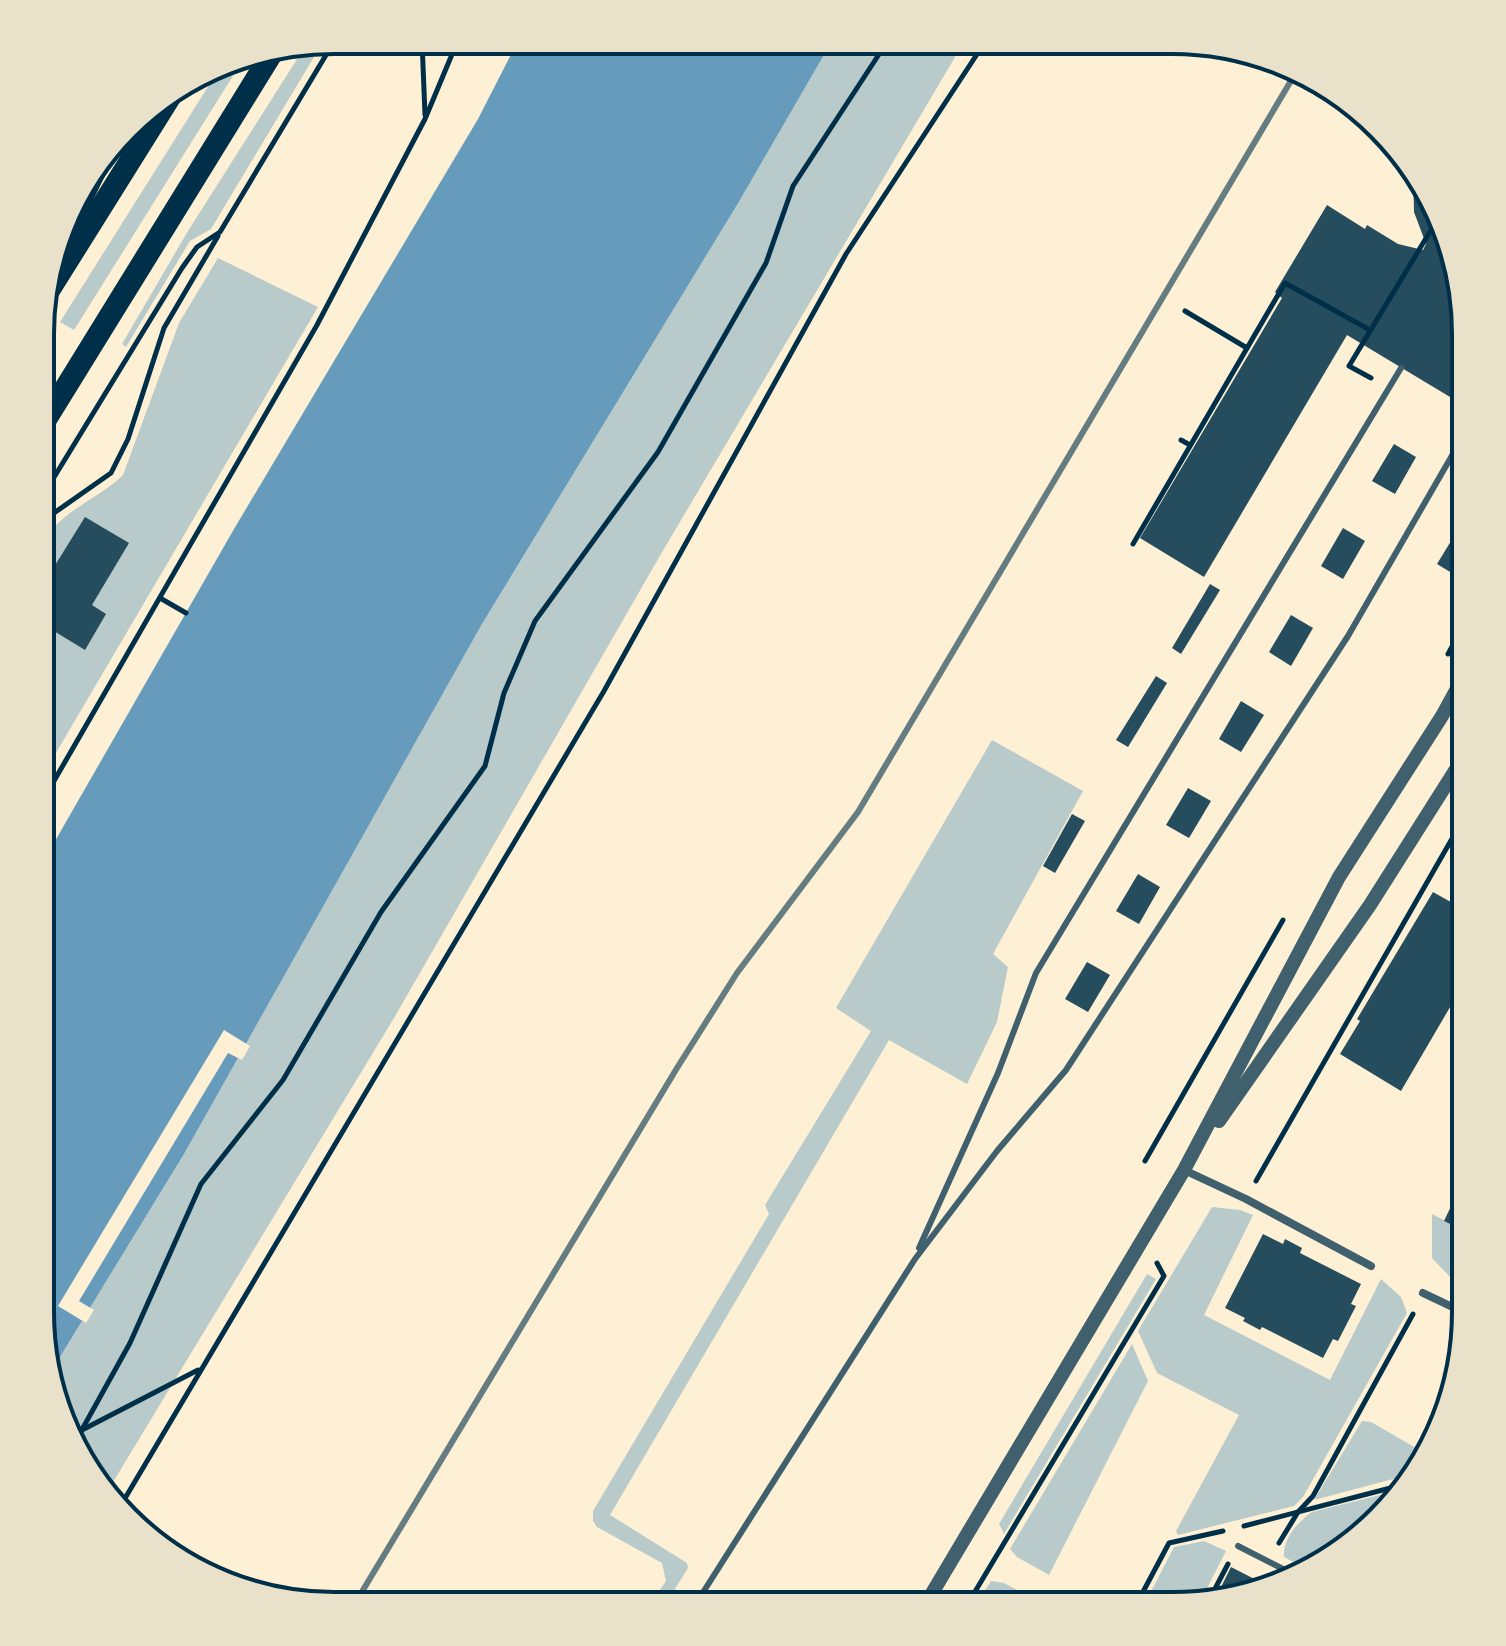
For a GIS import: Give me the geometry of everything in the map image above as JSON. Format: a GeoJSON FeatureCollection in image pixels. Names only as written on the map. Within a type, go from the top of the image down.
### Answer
{"type":"FeatureCollection","features":[{"type":"Feature","properties":{"kind":"highway"},"geometry":{"type":"LineString","coordinates":[[54,406],[266,63]]}},
{"type":"Feature","properties":{"kind":"highway"},"geometry":{"type":"LineString","coordinates":[[61,271],[158,116]]}},
{"type":"Feature","properties":{"kind":"street"},"geometry":{"type":"LineString","coordinates":[[933,1591],[1184,1170],[1339,877],[1451,700]]}},
{"type":"Feature","properties":{"kind":"street"},"geometry":{"type":"LineString","coordinates":[[1184,1170],[1370,905],[1451,777]]}},
{"type":"Feature","properties":{"kind":"street"},"geometry":{"type":"LineString","coordinates":[[1184,1170],[1246,1199],[1371,1266]]}},
{"type":"Feature","properties":{"kind":"street"},"geometry":{"type":"LineString","coordinates":[[1423,1293],[1451,1306]]}},
{"type":"Feature","properties":{"kind":"lane"},"geometry":{"type":"LineString","coordinates":[[915,1259],[998,1073],[1036,973],[1401,368]]}},
{"type":"Feature","properties":{"kind":"lane"},"geometry":{"type":"LineString","coordinates":[[704,1591],[915,1259],[997,1151],[1066,1070],[1348,636],[1451,457]]}},
{"type":"Feature","properties":{"kind":"lane"},"geometry":{"type":"LineString","coordinates":[[1238,1546],[1283,1569]]}},
{"type":"Feature","properties":{"kind":"path"},"geometry":{"type":"LineString","coordinates":[[54,513],[111,473],[128,439],[164,328],[326,54]]}},
{"type":"Feature","properties":{"kind":"path"},"geometry":{"type":"LineString","coordinates":[[423,54],[425,119]]}},
{"type":"Feature","properties":{"kind":"path"},"geometry":{"type":"LineString","coordinates":[[54,780],[317,325],[425,119],[452,54]]}},
{"type":"Feature","properties":{"kind":"path"},"geometry":{"type":"LineString","coordinates":[[81,1430],[130,1343],[201,1184],[283,1080],[381,912],[485,766],[504,693],[535,621],[658,452],[766,263],[793,186],[879,54]]}},
{"type":"Feature","properties":{"kind":"path"},"geometry":{"type":"LineString","coordinates":[[125,1499],[604,691],[846,254],[977,54]]}},
{"type":"Feature","properties":{"kind":"path"},"geometry":{"type":"LineString","coordinates":[[1388,388],[1349,366],[1431,230]]}},
{"type":"Feature","properties":{"kind":"path"},"geometry":{"type":"LineString","coordinates":[[54,477],[182,268],[197,247],[220,232]]}},
{"type":"Feature","properties":{"kind":"path"},"geometry":{"type":"LineString","coordinates":[[1133,544],[1285,283],[1370,330]]}},
{"type":"Feature","properties":{"kind":"path"},"geometry":{"type":"LineString","coordinates":[[1185,311],[1247,348]]}},
{"type":"Feature","properties":{"kind":"path"},"geometry":{"type":"LineString","coordinates":[[1181,440],[1190,445]]}},
{"type":"Feature","properties":{"kind":"path"},"geometry":{"type":"LineString","coordinates":[[160,598],[186,613]]}},
{"type":"Feature","properties":{"kind":"path"},"geometry":{"type":"LineString","coordinates":[[1246,1199],[1451,840]]}},
{"type":"Feature","properties":{"kind":"path"},"geometry":{"type":"LineString","coordinates":[[975,1591],[1164,1276],[1144,1240]]}},
{"type":"Feature","properties":{"kind":"path"},"geometry":{"type":"LineString","coordinates":[[1268,1561],[1298,1512],[1313,1496],[1423,1293]]}},
{"type":"Feature","properties":{"kind":"path"},"geometry":{"type":"LineString","coordinates":[[81,1430],[199,1369]]}},
{"type":"Feature","properties":{"kind":"shaded area"},"geometry":{"type":"Polygon","coordinates":[[[824,54],[957,54],[661,554],[394,1018],[112,1483],[83,1436],[69,1402],[58,1360],[184,1154],[482,624],[740,200],[824,54]]]}},
{"type":"Feature","properties":{"kind":"shaded area"},"geometry":{"type":"Polygon","coordinates":[[[315,55],[211,229],[190,241],[126,347],[122,344],[188,231],[299,56],[315,55]]]}},
{"type":"Feature","properties":{"kind":"shaded area"},"geometry":{"type":"Polygon","coordinates":[[[235,73],[74,330],[60,322],[210,83],[235,73]]]}},
{"type":"Feature","properties":{"kind":"shaded area"},"geometry":{"type":"Polygon","coordinates":[[[218,258],[318,307],[54,756],[54,528],[123,475],[179,323],[218,258]]]}},
{"type":"Feature","properties":{"kind":"shaded area"},"geometry":{"type":"Polygon","coordinates":[[[992,740],[1083,791],[993,954],[1008,967],[997,1022],[967,1084],[889,1040],[610,1515],[687,1563],[688,1568],[674,1591],[659,1591],[666,1581],[662,1563],[597,1527],[593,1521],[593,1511],[769,1214],[765,1205],[871,1031],[836,1008],[992,740]]]}},
{"type":"Feature","properties":{"kind":"shaded area"},"geometry":{"type":"Polygon","coordinates":[[[1212,1207],[1240,1210],[1253,1215],[1204,1315],[1330,1380],[1381,1279],[1401,1297],[1407,1313],[1303,1497],[1294,1506],[1178,1535],[1176,1531],[1239,1415],[1157,1373],[1138,1331],[1212,1207]]]}},
{"type":"Feature","properties":{"kind":"shaded area"},"geometry":{"type":"Polygon","coordinates":[[[1432,1214],[1451,1224],[1451,1278],[1432,1258],[1432,1214]]]}},
{"type":"Feature","properties":{"kind":"shaded area"},"geometry":{"type":"Polygon","coordinates":[[[1147,1274],[1156,1279],[1004,1534],[999,1524],[1147,1274]]]}},
{"type":"Feature","properties":{"kind":"shaded area"},"geometry":{"type":"Polygon","coordinates":[[[1132,1344],[1148,1381],[1049,1575],[1017,1557],[1010,1549],[1132,1344]]]}},
{"type":"Feature","properties":{"kind":"shaded area"},"geometry":{"type":"Polygon","coordinates":[[[1362,1421],[1371,1422],[1417,1448],[1398,1478],[1314,1500],[1362,1421]]]}},
{"type":"Feature","properties":{"kind":"shaded area"},"geometry":{"type":"Polygon","coordinates":[[[1386,1494],[1357,1523],[1328,1545],[1296,1563],[1284,1557],[1286,1544],[1301,1520],[1312,1512],[1386,1494]]]}},
{"type":"Feature","properties":{"kind":"shaded area"},"geometry":{"type":"Polygon","coordinates":[[[1204,1541],[1226,1551],[1206,1589],[1151,1591],[1174,1547],[1204,1541]]]}},
{"type":"Feature","properties":{"kind":"shaded area"},"geometry":{"type":"Polygon","coordinates":[[[991,1581],[1004,1583],[1019,1591],[985,1591],[991,1581]]]}},
{"type":"Feature","properties":{"kind":"water"},"geometry":{"type":"Polygon","coordinates":[[[511,54],[824,54],[740,200],[482,624],[184,1154],[58,1360],[55,1331],[55,842],[234,529],[478,119],[511,54]]]}},
{"type":"Feature","properties":{"kind":"pier"},"geometry":{"type":"Polygon","coordinates":[[[224,1030],[250,1046],[242,1060],[228,1053],[79,1301],[94,1310],[86,1323],[58,1306],[224,1030]]]}},
{"type":"Feature","properties":{"kind":"building"},"geometry":{"type":"Polygon","coordinates":[[[1414,193],[1437,244],[1447,279],[1451,315],[1451,398],[1347,335],[1204,577],[1140,538],[1282,298],[1275,292],[1327,205],[1365,229],[1367,225],[1398,244],[1423,250],[1426,244],[1414,212],[1414,193]]]}},
{"type":"Feature","properties":{"kind":"building"},"geometry":{"type":"Polygon","coordinates":[[[1394,444],[1416,457],[1395,494],[1372,481],[1394,444]]]}},
{"type":"Feature","properties":{"kind":"building"},"geometry":{"type":"Polygon","coordinates":[[[85,517],[129,543],[92,605],[106,614],[85,650],[54,631],[54,567],[85,517]]]}},
{"type":"Feature","properties":{"kind":"building"},"geometry":{"type":"Polygon","coordinates":[[[1343,528],[1365,541],[1343,579],[1321,566],[1343,528]]]}},
{"type":"Feature","properties":{"kind":"building"},"geometry":{"type":"Polygon","coordinates":[[[1451,541],[1451,572],[1437,564],[1451,541]]]}},
{"type":"Feature","properties":{"kind":"building"},"geometry":{"type":"Polygon","coordinates":[[[1210,584],[1220,590],[1181,654],[1172,648],[1210,584]]]}},
{"type":"Feature","properties":{"kind":"building"},"geometry":{"type":"Polygon","coordinates":[[[1291,615],[1313,628],[1291,666],[1269,652],[1291,615]]]}},
{"type":"Feature","properties":{"kind":"building"},"geometry":{"type":"Polygon","coordinates":[[[1156,676],[1167,683],[1128,747],[1116,740],[1156,676]]]}},
{"type":"Feature","properties":{"kind":"building"},"geometry":{"type":"Polygon","coordinates":[[[1241,701],[1264,715],[1241,752],[1219,739],[1241,701]]]}},
{"type":"Feature","properties":{"kind":"building"},"geometry":{"type":"Polygon","coordinates":[[[1188,788],[1211,801],[1189,838],[1166,825],[1188,788]]]}},
{"type":"Feature","properties":{"kind":"building"},"geometry":{"type":"Polygon","coordinates":[[[1072,814],[1085,821],[1055,873],[1043,866],[1072,814]]]}},
{"type":"Feature","properties":{"kind":"building"},"geometry":{"type":"Polygon","coordinates":[[[1138,874],[1160,887],[1139,924],[1116,911],[1138,874]]]}},
{"type":"Feature","properties":{"kind":"building"},"geometry":{"type":"Polygon","coordinates":[[[1433,892],[1451,902],[1451,1005],[1401,1091],[1340,1054],[1360,1021],[1357,1019],[1433,892]]]}},
{"type":"Feature","properties":{"kind":"building"},"geometry":{"type":"Polygon","coordinates":[[[1087,962],[1110,975],[1088,1012],[1065,999],[1087,962]]]}},
{"type":"Feature","properties":{"kind":"building"},"geometry":{"type":"Polygon","coordinates":[[[1451,1206],[1451,1224],[1444,1221],[1451,1206]]]}},
{"type":"Feature","properties":{"kind":"building"},"geometry":{"type":"Polygon","coordinates":[[[1263,1234],[1283,1244],[1285,1239],[1302,1248],[1300,1253],[1361,1284],[1351,1304],[1356,1306],[1338,1341],[1333,1339],[1323,1358],[1262,1327],[1260,1330],[1225,1308],[1263,1234]]]}},
{"type":"Feature","properties":{"kind":"building"},"geometry":{"type":"Polygon","coordinates":[[[1231,1567],[1255,1579],[1227,1587],[1221,1588],[1231,1567]]]}},
{"type":"Feature","properties":{"kind":"railway"},"geometry":{"type":"LineString","coordinates":[[362,1591],[737,973],[858,812],[1291,81]]}}]}
